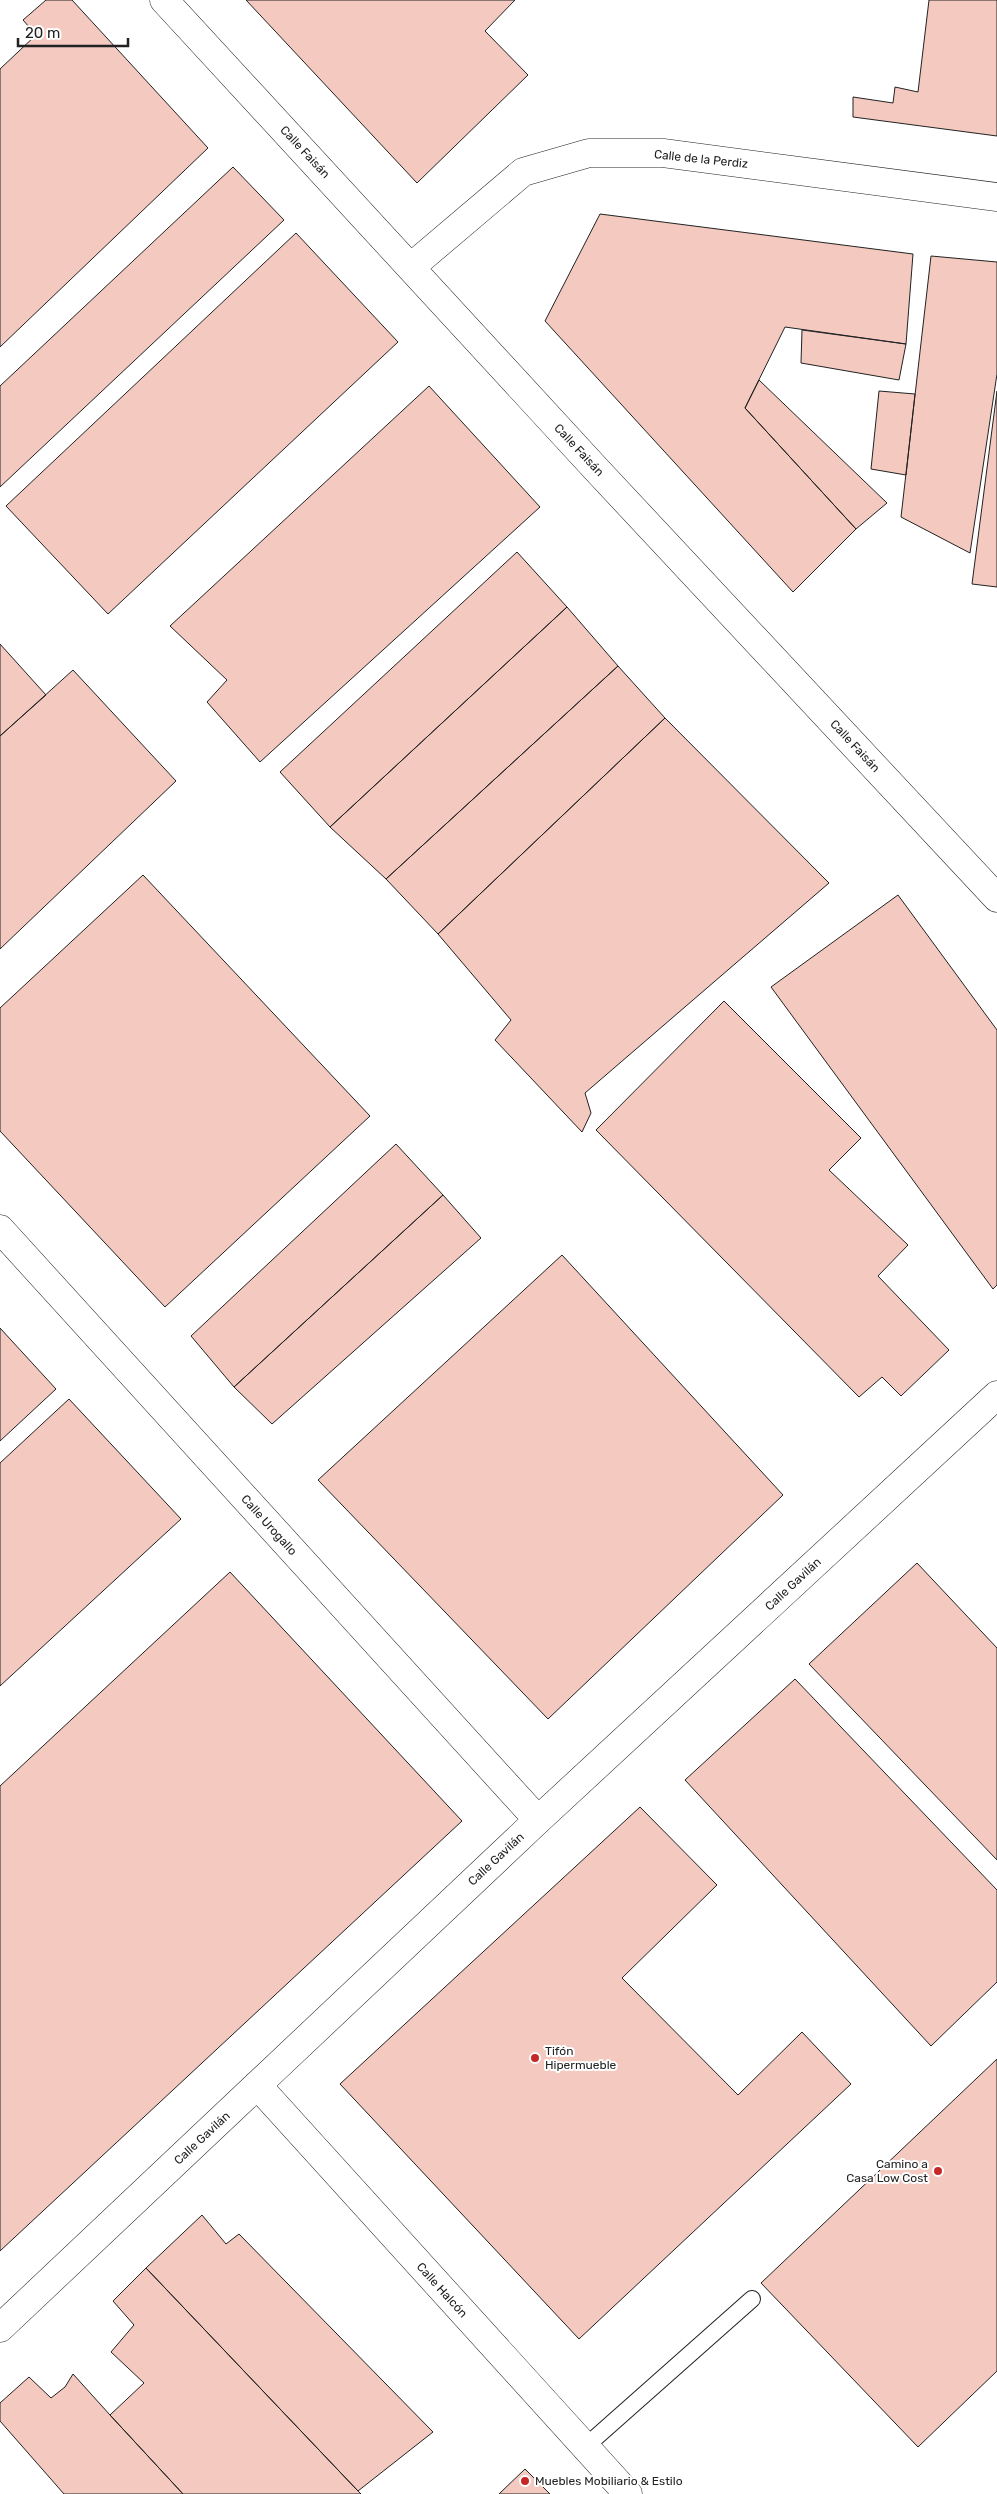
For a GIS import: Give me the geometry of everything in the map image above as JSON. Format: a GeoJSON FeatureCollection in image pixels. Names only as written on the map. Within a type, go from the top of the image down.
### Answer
{"type":"FeatureCollection","features":[{"type":"Feature","properties":{"kind":"street","name":"Calle Faisán"},"geometry":{"type":"LineString","coordinates":[[164,0],[603,477],[997,898]]}},
{"type":"Feature","properties":{"kind":"street","name":"Calle de la Perdiz"},"geometry":{"type":"LineString","coordinates":[[411,267],[523,172],[589,154],[663,153],[997,197]]}},
{"type":"Feature","properties":{"kind":"street","name":"Calle Urogallo"},"geometry":{"type":"LineString","coordinates":[[0,1229],[538,1820]]}},
{"type":"Feature","properties":{"kind":"street","name":"Calle Gavilán"},"geometry":{"type":"LineString","coordinates":[[0,2328],[538,1820],[997,1395]]}},
{"type":"Feature","properties":{"kind":"street","name":"Calle Halcón"},"geometry":{"type":"LineString","coordinates":[[257,2085],[628,2494]]}},
{"type":"Feature","properties":{"kind":"lane"},"geometry":{"type":"LineString","coordinates":[[585,2447],[752,2299]]}},
{"type":"Feature","properties":{"kind":"building"},"geometry":{"type":"Polygon","coordinates":[[[46,0],[72,0],[208,148],[0,347],[0,69],[36,35],[23,20],[46,0]]]}},
{"type":"Feature","properties":{"kind":"building"},"geometry":{"type":"Polygon","coordinates":[[[246,0],[515,0],[485,31],[528,75],[417,183],[246,0]]]}},
{"type":"Feature","properties":{"kind":"building"},"geometry":{"type":"Polygon","coordinates":[[[929,0],[997,0],[997,136],[853,117],[853,97],[893,103],[895,87],[918,92],[929,0]]]}},
{"type":"Feature","properties":{"kind":"building"},"geometry":{"type":"Polygon","coordinates":[[[233,167],[284,220],[0,487],[0,386],[233,167]]]}},
{"type":"Feature","properties":{"kind":"building"},"geometry":{"type":"Polygon","coordinates":[[[600,214],[913,254],[906,344],[785,327],[745,408],[856,529],[793,592],[545,321],[600,214]]]}},
{"type":"Feature","properties":{"kind":"building"},"geometry":{"type":"Polygon","coordinates":[[[296,233],[398,342],[108,614],[6,506],[296,233]]]}},
{"type":"Feature","properties":{"kind":"building"},"geometry":{"type":"Polygon","coordinates":[[[931,256],[997,262],[997,374],[970,553],[901,517],[931,256]]]}},
{"type":"Feature","properties":{"kind":"building"},"geometry":{"type":"Polygon","coordinates":[[[802,330],[906,344],[899,380],[801,363],[802,330]]]}},
{"type":"Feature","properties":{"kind":"building"},"geometry":{"type":"Polygon","coordinates":[[[759,380],[887,503],[856,529],[745,408],[759,380]]]}},
{"type":"Feature","properties":{"kind":"building"},"geometry":{"type":"Polygon","coordinates":[[[429,386],[540,507],[260,762],[207,702],[227,680],[170,626],[429,386]]]}},
{"type":"Feature","properties":{"kind":"building"},"geometry":{"type":"Polygon","coordinates":[[[879,391],[915,394],[906,475],[871,469],[879,391]]]}},
{"type":"Feature","properties":{"kind":"building"},"geometry":{"type":"Polygon","coordinates":[[[997,391],[997,587],[972,584],[997,391]]]}},
{"type":"Feature","properties":{"kind":"building"},"geometry":{"type":"Polygon","coordinates":[[[517,552],[567,607],[330,827],[280,772],[517,552]]]}},
{"type":"Feature","properties":{"kind":"building"},"geometry":{"type":"Polygon","coordinates":[[[567,607],[618,666],[386,879],[330,827],[567,607]]]}},
{"type":"Feature","properties":{"kind":"building"},"geometry":{"type":"Polygon","coordinates":[[[0,644],[46,695],[0,736],[0,644]]]}},
{"type":"Feature","properties":{"kind":"building"},"geometry":{"type":"Polygon","coordinates":[[[618,666],[665,718],[438,934],[386,879],[618,666]]]}},
{"type":"Feature","properties":{"kind":"building"},"geometry":{"type":"Polygon","coordinates":[[[73,670],[176,781],[0,949],[0,736],[73,670]]]}},
{"type":"Feature","properties":{"kind":"building"},"geometry":{"type":"Polygon","coordinates":[[[665,718],[829,883],[585,1093],[591,1113],[582,1132],[495,1040],[511,1020],[438,934],[665,718]]]}},
{"type":"Feature","properties":{"kind":"building"},"geometry":{"type":"Polygon","coordinates":[[[143,875],[370,1116],[165,1307],[0,1131],[0,1008],[143,875]]]}},
{"type":"Feature","properties":{"kind":"building"},"geometry":{"type":"Polygon","coordinates":[[[898,895],[997,1030],[997,1285],[993,1289],[771,987],[898,895]]]}},
{"type":"Feature","properties":{"kind":"building"},"geometry":{"type":"Polygon","coordinates":[[[724,1001],[861,1138],[829,1170],[908,1245],[878,1276],[949,1350],[901,1396],[882,1377],[859,1397],[596,1130],[724,1001]]]}},
{"type":"Feature","properties":{"kind":"building"},"geometry":{"type":"Polygon","coordinates":[[[396,1144],[443,1195],[234,1387],[191,1336],[396,1144]]]}},
{"type":"Feature","properties":{"kind":"building"},"geometry":{"type":"Polygon","coordinates":[[[443,1195],[481,1238],[272,1424],[234,1387],[443,1195]]]}},
{"type":"Feature","properties":{"kind":"building"},"geometry":{"type":"Polygon","coordinates":[[[562,1255],[783,1495],[548,1719],[318,1480],[562,1255]]]}},
{"type":"Feature","properties":{"kind":"building"},"geometry":{"type":"Polygon","coordinates":[[[0,1328],[56,1389],[0,1441],[0,1328]]]}},
{"type":"Feature","properties":{"kind":"building"},"geometry":{"type":"Polygon","coordinates":[[[69,1399],[181,1519],[0,1686],[0,1463],[69,1399]]]}},
{"type":"Feature","properties":{"kind":"building"},"geometry":{"type":"Polygon","coordinates":[[[917,1563],[997,1648],[997,1860],[809,1664],[917,1563]]]}},
{"type":"Feature","properties":{"kind":"building"},"geometry":{"type":"Polygon","coordinates":[[[230,1572],[462,1821],[0,2251],[0,1786],[230,1572]]]}},
{"type":"Feature","properties":{"kind":"building"},"geometry":{"type":"Polygon","coordinates":[[[795,1679],[997,1890],[997,1982],[931,2046],[685,1780],[795,1679]]]}},
{"type":"Feature","properties":{"kind":"building","name":"Tifón Hipermueble"},"geometry":{"type":"Polygon","coordinates":[[[640,1807],[717,1885],[622,1978],[738,2095],[802,2032],[851,2084],[579,2339],[340,2084],[640,1807]]]}},
{"type":"Feature","properties":{"kind":"building","name":"Camino a Casa Low Cost"},"geometry":{"type":"Polygon","coordinates":[[[997,2059],[997,2371],[918,2447],[761,2283],[997,2059]]]}},
{"type":"Feature","properties":{"kind":"building"},"geometry":{"type":"Polygon","coordinates":[[[202,2215],[226,2244],[239,2234],[433,2432],[358,2491],[146,2268],[202,2215]]]}},
{"type":"Feature","properties":{"kind":"building"},"geometry":{"type":"Polygon","coordinates":[[[146,2268],[361,2494],[183,2494],[110,2415],[144,2383],[111,2352],[134,2325],[113,2301],[146,2268]]]}},
{"type":"Feature","properties":{"kind":"building"},"geometry":{"type":"Polygon","coordinates":[[[73,2374],[183,2494],[64,2494],[0,2421],[0,2403],[29,2377],[51,2398],[65,2387],[73,2374]]]}},
{"type":"Feature","properties":{"kind":"building","name":"Muebles Mobiliario & Estilo"},"geometry":{"type":"Polygon","coordinates":[[[525,2469],[550,2494],[499,2494],[525,2469]]]}},
{"type":"Feature","properties":{"kind":"place","name":"Tifón Hipermueble"},"geometry":{"type":"Point","coordinates":[535,2058]}},
{"type":"Feature","properties":{"kind":"place","name":"Camino a Casa Low Cost"},"geometry":{"type":"Point","coordinates":[938,2171]}},
{"type":"Feature","properties":{"kind":"place","name":"Muebles Mobiliario & Estilo"},"geometry":{"type":"Point","coordinates":[525,2481]}}]}
